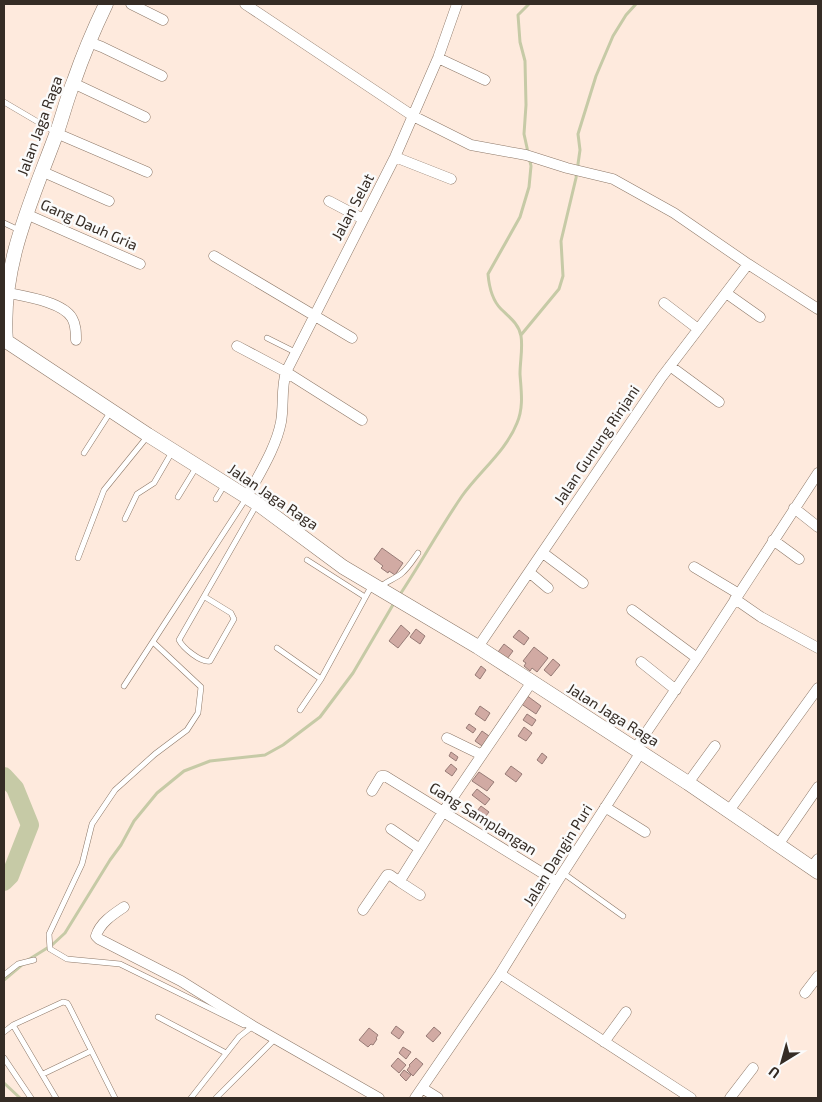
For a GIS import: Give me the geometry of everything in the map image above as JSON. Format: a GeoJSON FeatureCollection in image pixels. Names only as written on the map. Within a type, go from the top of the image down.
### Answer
{"type":"FeatureCollection","features":[{"type":"Feature","properties":{"kind":"street","name":"Jalan Jaga Raga"},"geometry":{"type":"LineString","coordinates":[[106,4],[73,83],[20,230],[5,285],[5,344],[252,500],[375,591],[406,604],[478,647],[531,683],[688,782],[728,812],[778,845],[816,866]]}},
{"type":"Feature","properties":{"kind":"street"},"geometry":{"type":"LineString","coordinates":[[131,4],[163,20]]}},
{"type":"Feature","properties":{"kind":"street"},"geometry":{"type":"LineString","coordinates":[[245,4],[413,116],[471,145],[526,155],[567,168],[613,179],[674,213],[818,309]]}},
{"type":"Feature","properties":{"kind":"street","name":"Jalan Selat"},"geometry":{"type":"LineString","coordinates":[[252,500],[280,424],[283,405],[282,386],[286,372],[395,157],[438,58],[457,4]]}},
{"type":"Feature","properties":{"kind":"street"},"geometry":{"type":"LineString","coordinates":[[89,42],[162,76]]}},
{"type":"Feature","properties":{"kind":"street"},"geometry":{"type":"LineString","coordinates":[[438,58],[485,80]]}},
{"type":"Feature","properties":{"kind":"street"},"geometry":{"type":"LineString","coordinates":[[73,83],[145,117]]}},
{"type":"Feature","properties":{"kind":"street"},"geometry":{"type":"LineString","coordinates":[[56,132],[146,172]]}},
{"type":"Feature","properties":{"kind":"street"},"geometry":{"type":"LineString","coordinates":[[395,157],[451,179]]}},
{"type":"Feature","properties":{"kind":"street"},"geometry":{"type":"LineString","coordinates":[[41,171],[108,200]]}},
{"type":"Feature","properties":{"kind":"street"},"geometry":{"type":"LineString","coordinates":[[329,202],[363,219]]}},
{"type":"Feature","properties":{"kind":"street","name":"Gang Dauh Gria"},"geometry":{"type":"LineString","coordinates":[[26,214],[140,264]]}},
{"type":"Feature","properties":{"kind":"street"},"geometry":{"type":"LineString","coordinates":[[214,256],[352,338]]}},
{"type":"Feature","properties":{"kind":"street","name":"Jalan Gunung Rinjani"},"geometry":{"type":"LineString","coordinates":[[478,647],[640,407],[748,264]]}},
{"type":"Feature","properties":{"kind":"street"},"geometry":{"type":"LineString","coordinates":[[5,285],[66,312],[71,316],[76,327],[76,340]]}},
{"type":"Feature","properties":{"kind":"street"},"geometry":{"type":"LineString","coordinates":[[726,293],[760,316]]}},
{"type":"Feature","properties":{"kind":"street"},"geometry":{"type":"LineString","coordinates":[[664,303],[698,329]]}},
{"type":"Feature","properties":{"kind":"street"},"geometry":{"type":"LineString","coordinates":[[237,346],[286,372],[362,420]]}},
{"type":"Feature","properties":{"kind":"street"},"geometry":{"type":"LineString","coordinates":[[670,366],[719,402]]}},
{"type":"Feature","properties":{"kind":"street","name":"Jalan Dangin Puri"},"geometry":{"type":"LineString","coordinates":[[415,1098],[500,974],[676,690],[794,508],[818,475]]}},
{"type":"Feature","properties":{"kind":"street"},"geometry":{"type":"LineString","coordinates":[[794,508],[818,527]]}},
{"type":"Feature","properties":{"kind":"street"},"geometry":{"type":"LineString","coordinates":[[773,540],[799,559]]}},
{"type":"Feature","properties":{"kind":"street"},"geometry":{"type":"LineString","coordinates":[[543,553],[583,583]]}},
{"type":"Feature","properties":{"kind":"street"},"geometry":{"type":"LineString","coordinates":[[694,566],[737,596],[761,617],[818,648]]}},
{"type":"Feature","properties":{"kind":"street"},"geometry":{"type":"LineString","coordinates":[[529,572],[548,588]]}},
{"type":"Feature","properties":{"kind":"street"},"geometry":{"type":"LineString","coordinates":[[632,610],[698,658]]}},
{"type":"Feature","properties":{"kind":"street"},"geometry":{"type":"LineString","coordinates":[[641,662],[676,690]]}},
{"type":"Feature","properties":{"kind":"street"},"geometry":{"type":"LineString","coordinates":[[400,882],[443,812],[531,683]]}},
{"type":"Feature","properties":{"kind":"street"},"geometry":{"type":"LineString","coordinates":[[728,812],[818,688]]}},
{"type":"Feature","properties":{"kind":"street"},"geometry":{"type":"LineString","coordinates":[[447,738],[482,756]]}},
{"type":"Feature","properties":{"kind":"street"},"geometry":{"type":"LineString","coordinates":[[688,782],[715,746]]}},
{"type":"Feature","properties":{"kind":"street","name":"Gang Samplangan"},"geometry":{"type":"LineString","coordinates":[[372,791],[383,775],[557,882]]}},
{"type":"Feature","properties":{"kind":"street"},"geometry":{"type":"LineString","coordinates":[[778,845],[818,787]]}},
{"type":"Feature","properties":{"kind":"street"},"geometry":{"type":"LineString","coordinates":[[605,807],[645,832]]}},
{"type":"Feature","properties":{"kind":"street"},"geometry":{"type":"LineString","coordinates":[[391,829],[420,849]]}},
{"type":"Feature","properties":{"kind":"street"},"geometry":{"type":"LineString","coordinates":[[363,910],[387,876],[390,875],[420,895]]}},
{"type":"Feature","properties":{"kind":"street"},"geometry":{"type":"LineString","coordinates":[[124,907],[106,920],[96,936],[99,939],[181,981],[251,1027],[276,1038],[379,1098]]}},
{"type":"Feature","properties":{"kind":"street"},"geometry":{"type":"LineString","coordinates":[[500,974],[691,1098]]}},
{"type":"Feature","properties":{"kind":"street"},"geometry":{"type":"LineString","coordinates":[[805,993],[818,976]]}},
{"type":"Feature","properties":{"kind":"street"},"geometry":{"type":"LineString","coordinates":[[604,1042],[626,1012]]}},
{"type":"Feature","properties":{"kind":"street"},"geometry":{"type":"LineString","coordinates":[[730,1098],[753,1068]]}},
{"type":"Feature","properties":{"kind":"street"},"geometry":{"type":"LineString","coordinates":[[422,1088],[438,1098]]}},
{"type":"Feature","properties":{"kind":"lane"},"geometry":{"type":"LineString","coordinates":[[4,102],[56,132]]}},
{"type":"Feature","properties":{"kind":"lane"},"geometry":{"type":"LineString","coordinates":[[4,223],[20,230]]}},
{"type":"Feature","properties":{"kind":"lane"},"geometry":{"type":"LineString","coordinates":[[267,338],[295,352]]}},
{"type":"Feature","properties":{"kind":"lane"},"geometry":{"type":"LineString","coordinates":[[84,454],[111,410]]}},
{"type":"Feature","properties":{"kind":"lane"},"geometry":{"type":"LineString","coordinates":[[78,558],[104,490],[148,435]]}},
{"type":"Feature","properties":{"kind":"lane"},"geometry":{"type":"LineString","coordinates":[[124,519],[137,494],[154,483],[173,451]]}},
{"type":"Feature","properties":{"kind":"lane"},"geometry":{"type":"LineString","coordinates":[[178,498],[197,466]]}},
{"type":"Feature","properties":{"kind":"lane"},"geometry":{"type":"LineString","coordinates":[[216,499],[225,484]]}},
{"type":"Feature","properties":{"kind":"lane"},"geometry":{"type":"LineString","coordinates":[[205,597],[231,613],[234,619],[208,662],[192,653],[179,640],[205,597],[252,500]]}},
{"type":"Feature","properties":{"kind":"lane"},"geometry":{"type":"LineString","coordinates":[[124,686],[252,500]]}},
{"type":"Feature","properties":{"kind":"lane"},"geometry":{"type":"LineString","coordinates":[[291,528],[302,515]]}},
{"type":"Feature","properties":{"kind":"lane"},"geometry":{"type":"LineString","coordinates":[[300,710],[375,591],[403,572],[418,553]]}},
{"type":"Feature","properties":{"kind":"lane"},"geometry":{"type":"LineString","coordinates":[[307,560],[375,591]]}},
{"type":"Feature","properties":{"kind":"lane"},"geometry":{"type":"LineString","coordinates":[[153,642],[201,687],[198,713],[187,730],[155,754],[115,790],[92,824],[82,864],[49,934],[50,949],[67,959],[120,964],[251,1027],[226,1053],[191,1098]]}},
{"type":"Feature","properties":{"kind":"lane"},"geometry":{"type":"LineString","coordinates":[[277,648],[321,679]]}},
{"type":"Feature","properties":{"kind":"lane"},"geometry":{"type":"LineString","coordinates":[[563,873],[623,916]]}},
{"type":"Feature","properties":{"kind":"lane"},"geometry":{"type":"LineString","coordinates":[[4,975],[18,964],[34,960]]}},
{"type":"Feature","properties":{"kind":"lane"},"geometry":{"type":"LineString","coordinates":[[4,1032],[13,1025],[58,1003],[67,1003],[115,1098]]}},
{"type":"Feature","properties":{"kind":"lane"},"geometry":{"type":"LineString","coordinates":[[158,1017],[226,1053]]}},
{"type":"Feature","properties":{"kind":"lane"},"geometry":{"type":"LineString","coordinates":[[13,1025],[56,1098]]}},
{"type":"Feature","properties":{"kind":"lane"},"geometry":{"type":"LineString","coordinates":[[216,1098],[276,1038]]}},
{"type":"Feature","properties":{"kind":"lane"},"geometry":{"type":"LineString","coordinates":[[43,1074],[91,1051]]}},
{"type":"Feature","properties":{"kind":"lane"},"geometry":{"type":"LineString","coordinates":[[4,1058],[30,1098]]}},
{"type":"Feature","properties":{"kind":"building"},"geometry":{"type":"Polygon","coordinates":[[[382,548],[403,563],[395,575],[381,568],[383,566],[374,559],[382,548]]]}},
{"type":"Feature","properties":{"kind":"building"},"geometry":{"type":"Polygon","coordinates":[[[401,625],[410,633],[398,648],[389,641],[401,625]]]}},
{"type":"Feature","properties":{"kind":"building"},"geometry":{"type":"Polygon","coordinates":[[[416,629],[425,636],[420,644],[410,637],[416,629]]]}},
{"type":"Feature","properties":{"kind":"building"},"geometry":{"type":"Polygon","coordinates":[[[519,630],[529,638],[524,645],[513,637],[519,630]]]}},
{"type":"Feature","properties":{"kind":"building"},"geometry":{"type":"Polygon","coordinates":[[[504,644],[513,651],[507,659],[498,652],[504,644]]]}},
{"type":"Feature","properties":{"kind":"building"},"geometry":{"type":"Polygon","coordinates":[[[534,647],[548,658],[537,672],[532,668],[530,671],[524,666],[526,663],[523,661],[534,647]]]}},
{"type":"Feature","properties":{"kind":"building"},"geometry":{"type":"Polygon","coordinates":[[[553,659],[560,665],[551,676],[544,670],[553,659]]]}},
{"type":"Feature","properties":{"kind":"building"},"geometry":{"type":"Polygon","coordinates":[[[481,666],[486,670],[480,679],[475,675],[481,666]]]}},
{"type":"Feature","properties":{"kind":"building"},"geometry":{"type":"Polygon","coordinates":[[[526,695],[541,706],[536,714],[520,703],[526,695]]]}},
{"type":"Feature","properties":{"kind":"building"},"geometry":{"type":"Polygon","coordinates":[[[480,706],[490,713],[485,721],[475,714],[480,706]]]}},
{"type":"Feature","properties":{"kind":"building"},"geometry":{"type":"Polygon","coordinates":[[[527,714],[536,720],[532,726],[523,720],[527,714]]]}},
{"type":"Feature","properties":{"kind":"building"},"geometry":{"type":"Polygon","coordinates":[[[469,724],[476,729],[473,733],[466,728],[469,724]]]}},
{"type":"Feature","properties":{"kind":"building"},"geometry":{"type":"Polygon","coordinates":[[[524,727],[532,733],[526,741],[518,736],[524,727]]]}},
{"type":"Feature","properties":{"kind":"building"},"geometry":{"type":"Polygon","coordinates":[[[482,731],[489,736],[482,746],[475,741],[482,731]]]}},
{"type":"Feature","properties":{"kind":"building"},"geometry":{"type":"Polygon","coordinates":[[[451,752],[458,757],[456,761],[449,756],[451,752]]]}},
{"type":"Feature","properties":{"kind":"building"},"geometry":{"type":"Polygon","coordinates":[[[542,753],[547,757],[542,764],[537,760],[542,753]]]}},
{"type":"Feature","properties":{"kind":"building"},"geometry":{"type":"Polygon","coordinates":[[[451,764],[457,769],[452,776],[445,771],[451,764]]]}},
{"type":"Feature","properties":{"kind":"building"},"geometry":{"type":"Polygon","coordinates":[[[511,766],[522,774],[516,782],[505,774],[511,766]]]}},
{"type":"Feature","properties":{"kind":"building"},"geometry":{"type":"Polygon","coordinates":[[[479,772],[494,782],[487,791],[472,781],[479,772]]]}},
{"type":"Feature","properties":{"kind":"building"},"geometry":{"type":"Polygon","coordinates":[[[477,789],[490,799],[485,805],[472,795],[477,789]]]}},
{"type":"Feature","properties":{"kind":"building"},"geometry":{"type":"Polygon","coordinates":[[[481,806],[489,812],[482,821],[474,815],[481,806]]]}},
{"type":"Feature","properties":{"kind":"building"},"geometry":{"type":"Polygon","coordinates":[[[491,821],[499,826],[495,831],[487,826],[491,821]]]}},
{"type":"Feature","properties":{"kind":"building"},"geometry":{"type":"Polygon","coordinates":[[[396,1026],[404,1032],[399,1039],[391,1033],[396,1026]]]}},
{"type":"Feature","properties":{"kind":"building"},"geometry":{"type":"Polygon","coordinates":[[[434,1027],[441,1033],[433,1042],[426,1036],[434,1027]]]}},
{"type":"Feature","properties":{"kind":"building"},"geometry":{"type":"Polygon","coordinates":[[[369,1028],[378,1035],[373,1045],[371,1044],[368,1047],[359,1040],[369,1028]]]}},
{"type":"Feature","properties":{"kind":"building"},"geometry":{"type":"Polygon","coordinates":[[[403,1047],[411,1052],[406,1059],[399,1053],[403,1047]]]}},
{"type":"Feature","properties":{"kind":"building"},"geometry":{"type":"Polygon","coordinates":[[[398,1058],[406,1065],[399,1073],[391,1066],[398,1058]]]}},
{"type":"Feature","properties":{"kind":"building"},"geometry":{"type":"Polygon","coordinates":[[[416,1058],[423,1064],[413,1076],[407,1070],[416,1058]]]}},
{"type":"Feature","properties":{"kind":"building"},"geometry":{"type":"Polygon","coordinates":[[[404,1070],[411,1075],[406,1081],[400,1075],[404,1070]]]}},
{"type":"Feature","properties":{"kind":"waterway"},"geometry":{"type":"LineString","coordinates":[[399,596],[462,496],[506,443],[521,411],[521,336],[516,324],[495,301],[490,288],[488,274],[520,217],[529,187],[531,166],[524,134],[526,105],[525,61],[520,42],[518,15],[529,4]]}},
{"type":"Feature","properties":{"kind":"waterway"},"geometry":{"type":"LineString","coordinates":[[521,335],[559,289],[563,276],[561,241],[576,178],[580,150],[578,134],[596,76],[613,36],[626,15],[636,4]]}},
{"type":"Feature","properties":{"kind":"waterway"},"geometry":{"type":"LineString","coordinates":[[28,960],[52,945],[65,933],[121,845],[134,821],[157,793],[184,771],[210,761],[265,755],[283,745],[320,717],[353,673],[394,603]]}},
{"type":"Feature","properties":{"kind":"waterway"},"geometry":{"type":"LineString","coordinates":[[4,776],[15,788],[30,825],[10,876],[4,882]]}},
{"type":"Feature","properties":{"kind":"waterway"},"geometry":{"type":"LineString","coordinates":[[4,980],[23,964]]}},
{"type":"Feature","properties":{"kind":"waterway"},"geometry":{"type":"LineString","coordinates":[[4,1083],[20,1098]]}}]}
